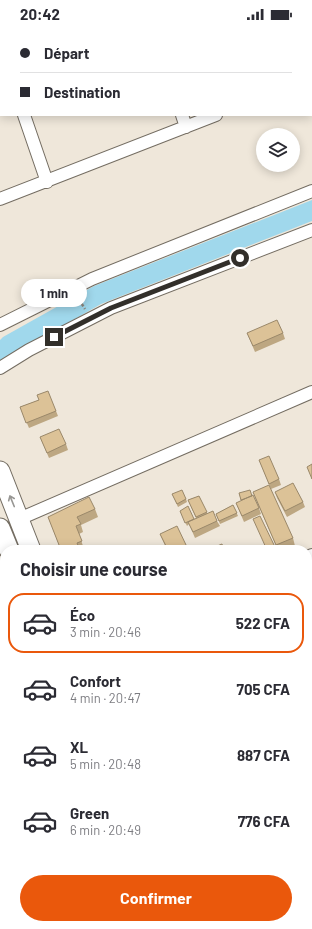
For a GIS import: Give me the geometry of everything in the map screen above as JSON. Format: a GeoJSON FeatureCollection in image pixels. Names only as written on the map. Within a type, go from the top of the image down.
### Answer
{"type":"FeatureCollection","features":[{"type":"Feature","properties":{"kind":"main road"},"geometry":{"type":"LineString","coordinates":[[0,471],[29,545]]}},
{"type":"Feature","properties":{"kind":"main road"},"geometry":{"type":"LineString","coordinates":[[0,528],[7,545]]}},
{"type":"Feature","properties":{"kind":"street"},"geometry":{"type":"LineString","coordinates":[[24,116],[47,182]]}},
{"type":"Feature","properties":{"kind":"street"},"geometry":{"type":"LineString","coordinates":[[0,199],[47,182],[184,121],[211,116]]}},
{"type":"Feature","properties":{"kind":"street"},"geometry":{"type":"LineString","coordinates":[[0,325],[92,279],[312,191]]}},
{"type":"Feature","properties":{"kind":"street"},"geometry":{"type":"LineString","coordinates":[[0,368],[29,350],[111,308],[312,230]]}},
{"type":"Feature","properties":{"kind":"street"},"geometry":{"type":"LineString","coordinates":[[19,519],[312,392]]}},
{"type":"Feature","properties":{"kind":"path"},"geometry":{"type":"LineString","coordinates":[[73,289],[90,319]]}},
{"type":"Feature","properties":{"kind":"water"},"geometry":{"type":"Polygon","coordinates":[[[312,200],[312,221],[101,304],[0,362],[0,340],[3,337],[94,286],[312,200]]]}},
{"type":"Feature","properties":{"kind":"building"},"geometry":{"type":"Polygon","coordinates":[[[277,320],[283,333],[253,346],[247,333],[277,320]]]}},
{"type":"Feature","properties":{"kind":"building"},"geometry":{"type":"Polygon","coordinates":[[[48,391],[56,411],[26,423],[20,407],[39,400],[37,395],[48,391]]]}},
{"type":"Feature","properties":{"kind":"building"},"geometry":{"type":"Polygon","coordinates":[[[59,429],[66,444],[47,453],[40,437],[59,429]]]}},
{"type":"Feature","properties":{"kind":"building"},"geometry":{"type":"Polygon","coordinates":[[[269,456],[279,479],[269,484],[259,460],[269,456]]]}},
{"type":"Feature","properties":{"kind":"building"},"geometry":{"type":"Polygon","coordinates":[[[312,464],[312,479],[307,467],[312,464]]]}},
{"type":"Feature","properties":{"kind":"building"},"geometry":{"type":"Polygon","coordinates":[[[293,483],[303,502],[285,511],[275,492],[293,483]]]}},
{"type":"Feature","properties":{"kind":"building"},"geometry":{"type":"Polygon","coordinates":[[[269,485],[293,538],[276,545],[253,492],[269,485]]]}},
{"type":"Feature","properties":{"kind":"building"},"geometry":{"type":"Polygon","coordinates":[[[182,490],[186,499],[177,504],[172,494],[182,490]]]}},
{"type":"Feature","properties":{"kind":"building"},"geometry":{"type":"Polygon","coordinates":[[[250,490],[252,496],[241,500],[239,493],[250,490]]]}},
{"type":"Feature","properties":{"kind":"building"},"geometry":{"type":"Polygon","coordinates":[[[253,495],[259,508],[242,516],[236,503],[253,495]]]}},
{"type":"Feature","properties":{"kind":"building"},"geometry":{"type":"Polygon","coordinates":[[[199,496],[207,512],[196,517],[188,500],[199,496]]]}},
{"type":"Feature","properties":{"kind":"building"},"geometry":{"type":"Polygon","coordinates":[[[89,497],[95,509],[77,517],[81,524],[76,526],[82,541],[77,543],[78,545],[59,545],[48,517],[89,497]]]}},
{"type":"Feature","properties":{"kind":"building"},"geometry":{"type":"Polygon","coordinates":[[[233,505],[237,513],[219,521],[216,514],[233,505]]]}},
{"type":"Feature","properties":{"kind":"building"},"geometry":{"type":"Polygon","coordinates":[[[188,506],[194,519],[185,523],[180,511],[188,506]]]}},
{"type":"Feature","properties":{"kind":"building"},"geometry":{"type":"Polygon","coordinates":[[[213,511],[217,521],[193,532],[188,522],[213,511]]]}},
{"type":"Feature","properties":{"kind":"building"},"geometry":{"type":"Polygon","coordinates":[[[260,516],[274,545],[265,545],[253,519],[260,516]]]}},
{"type":"Feature","properties":{"kind":"building"},"geometry":{"type":"Polygon","coordinates":[[[177,526],[186,545],[166,545],[160,534],[177,526]]]}},
{"type":"Feature","properties":{"kind":"route"},"geometry":{"type":"LineString","coordinates":[[54,337],[111,308],[240,258]]}}]}
